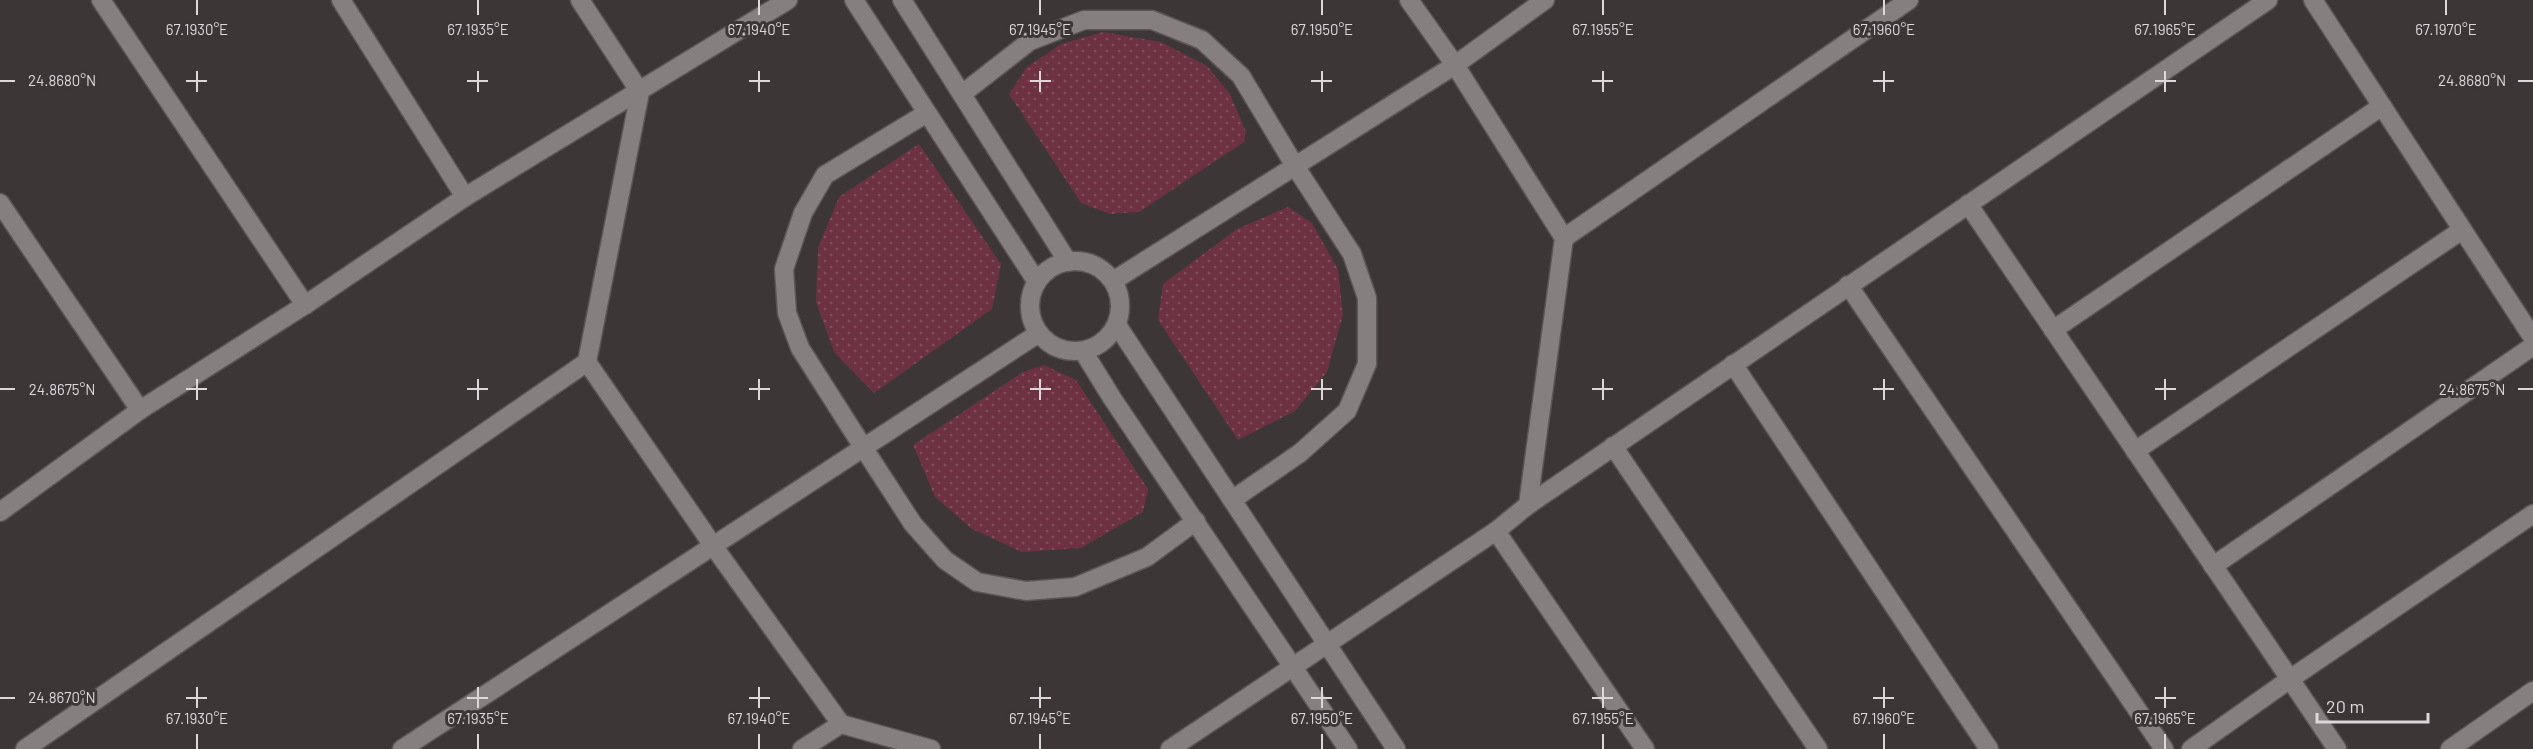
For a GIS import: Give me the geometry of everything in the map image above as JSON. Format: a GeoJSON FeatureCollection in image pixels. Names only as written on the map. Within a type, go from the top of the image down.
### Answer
{"type":"FeatureCollection","features":[{"type":"Feature","properties":{"kind":"street"},"geometry":{"type":"LineString","coordinates":[[101,0],[305,305]]}},
{"type":"Feature","properties":{"kind":"street"},"geometry":{"type":"LineString","coordinates":[[341,0],[465,197]]}},
{"type":"Feature","properties":{"kind":"street"},"geometry":{"type":"LineString","coordinates":[[25,749],[587,362],[640,92],[580,0]]}},
{"type":"Feature","properties":{"kind":"street"},"geometry":{"type":"LineString","coordinates":[[0,512],[140,410],[305,305],[465,197],[789,0]]}},
{"type":"Feature","properties":{"kind":"street"},"geometry":{"type":"LineString","coordinates":[[854,0],[1037,282]]}},
{"type":"Feature","properties":{"kind":"street"},"geometry":{"type":"LineString","coordinates":[[902,0],[1068,262]]}},
{"type":"Feature","properties":{"kind":"street"},"geometry":{"type":"LineString","coordinates":[[1409,0],[1455,65],[1564,238],[1528,505]]}},
{"type":"Feature","properties":{"kind":"street"},"geometry":{"type":"LineString","coordinates":[[1113,281],[1455,65],[1545,0]]}},
{"type":"Feature","properties":{"kind":"street"},"geometry":{"type":"LineString","coordinates":[[1564,238],[1909,0]]}},
{"type":"Feature","properties":{"kind":"street"},"geometry":{"type":"LineString","coordinates":[[1170,749],[1496,531],[1528,505],[1613,446],[2268,0]]}},
{"type":"Feature","properties":{"kind":"street"},"geometry":{"type":"LineString","coordinates":[[2313,0],[2533,338]]}},
{"type":"Feature","properties":{"kind":"street"},"geometry":{"type":"LineString","coordinates":[[962,94],[1030,41],[1084,20],[1152,20],[1202,40],[1240,76],[1294,166],[1352,254],[1367,298],[1367,364],[1347,411],[1300,453],[1232,500]]}},
{"type":"Feature","properties":{"kind":"street"},"geometry":{"type":"LineString","coordinates":[[2053,330],[2382,106]]}},
{"type":"Feature","properties":{"kind":"street"},"geometry":{"type":"LineString","coordinates":[[927,113],[825,175],[803,213],[784,269],[787,313],[800,348],[862,447],[913,524],[945,560],[977,582],[1026,591],[1075,587],[1147,556],[1196,521]]}},
{"type":"Feature","properties":{"kind":"street"},"geometry":{"type":"LineString","coordinates":[[0,203],[140,410]]}},
{"type":"Feature","properties":{"kind":"street"},"geometry":{"type":"LineString","coordinates":[[1968,204],[2337,749]]}},
{"type":"Feature","properties":{"kind":"street"},"geometry":{"type":"LineString","coordinates":[[2135,451],[2462,230]]}},
{"type":"Feature","properties":{"kind":"street"},"geometry":{"type":"LineString","coordinates":[[1068,262],[1085,262],[1101,269],[1113,281],[1119,295],[1120,310],[1117,325],[1108,337],[1096,346],[1083,351],[1066,351],[1051,344],[1039,333],[1031,317],[1031,299],[1037,282],[1045,272],[1068,262]]}},
{"type":"Feature","properties":{"kind":"street"},"geometry":{"type":"LineString","coordinates":[[1848,285],[2164,749]]}},
{"type":"Feature","properties":{"kind":"street"},"geometry":{"type":"LineString","coordinates":[[1117,325],[1396,749]]}},
{"type":"Feature","properties":{"kind":"street"},"geometry":{"type":"LineString","coordinates":[[402,749],[1039,333]]}},
{"type":"Feature","properties":{"kind":"street"},"geometry":{"type":"LineString","coordinates":[[2213,566],[2533,346]]}},
{"type":"Feature","properties":{"kind":"street"},"geometry":{"type":"LineString","coordinates":[[1083,351],[1348,749]]}},
{"type":"Feature","properties":{"kind":"street"},"geometry":{"type":"LineString","coordinates":[[587,362],[714,547],[841,724],[931,749]]}},
{"type":"Feature","properties":{"kind":"street"},"geometry":{"type":"LineString","coordinates":[[1733,364],[1989,749]]}},
{"type":"Feature","properties":{"kind":"street"},"geometry":{"type":"LineString","coordinates":[[1613,446],[1818,749]]}},
{"type":"Feature","properties":{"kind":"street"},"geometry":{"type":"LineString","coordinates":[[2191,749],[2533,514]]}},
{"type":"Feature","properties":{"kind":"street"},"geometry":{"type":"LineString","coordinates":[[1496,531],[1645,749]]}},
{"type":"Feature","properties":{"kind":"street"},"geometry":{"type":"LineString","coordinates":[[2450,749],[2533,691]]}},
{"type":"Feature","properties":{"kind":"street"},"geometry":{"type":"LineString","coordinates":[[802,749],[841,724]]}},
{"type":"Feature","properties":{"kind":"shaded area"},"geometry":{"type":"Polygon","coordinates":[[[1103,32],[1161,42],[1207,66],[1230,94],[1246,132],[1244,142],[1139,212],[1110,214],[1081,203],[1009,94],[1026,68],[1061,44],[1103,32]]]}},
{"type":"Feature","properties":{"kind":"shaded area"},"geometry":{"type":"Polygon","coordinates":[[[919,144],[1001,264],[992,309],[874,393],[834,352],[816,302],[818,248],[839,197],[919,144]]]}},
{"type":"Feature","properties":{"kind":"shaded area"},"geometry":{"type":"Polygon","coordinates":[[[1288,207],[1312,223],[1338,269],[1343,315],[1327,372],[1295,411],[1238,440],[1158,320],[1163,284],[1237,229],[1288,207]]]}},
{"type":"Feature","properties":{"kind":"shaded area"},"geometry":{"type":"Polygon","coordinates":[[[1044,365],[1076,380],[1148,489],[1143,512],[1081,548],[1022,552],[972,529],[935,497],[913,445],[1023,372],[1044,365]]]}}]}
